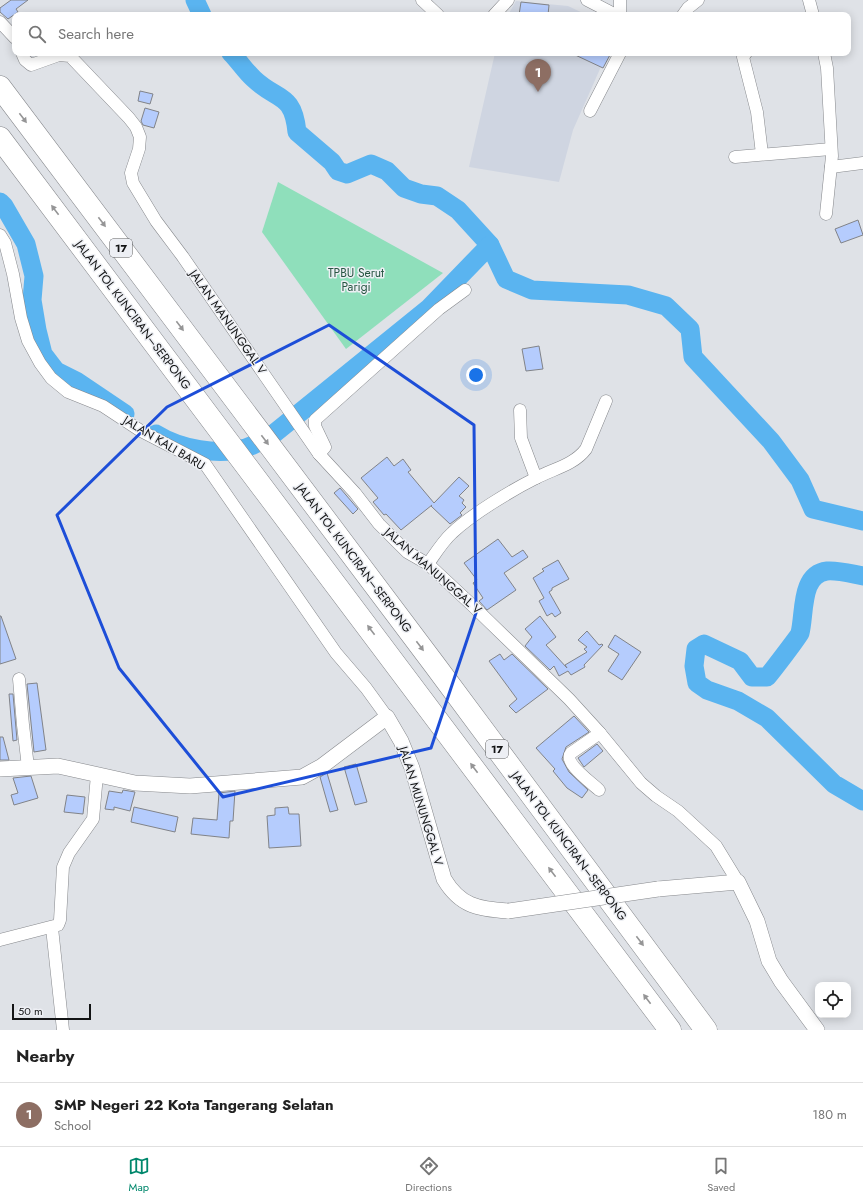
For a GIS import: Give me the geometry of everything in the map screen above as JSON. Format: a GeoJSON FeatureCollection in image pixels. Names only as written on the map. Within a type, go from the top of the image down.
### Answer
{"type":"FeatureCollection","features":[{"type":"Feature","properties":{"kind":"highway","name":"JALAN TOL KUNCIRAN–SERPONG"},"geometry":{"type":"LineString","coordinates":[[0,87],[288,469],[706,1030]]}},
{"type":"Feature","properties":{"kind":"highway","name":"JALAN TOL KUNCIRAN–SERPONG"},"geometry":{"type":"LineString","coordinates":[[0,138],[670,1030]]}},
{"type":"Feature","properties":{"kind":"street"},"geometry":{"type":"LineString","coordinates":[[422,0],[435,12]]}},
{"type":"Feature","properties":{"kind":"street"},"geometry":{"type":"LineString","coordinates":[[497,12],[508,0]]}},
{"type":"Feature","properties":{"kind":"street"},"geometry":{"type":"LineString","coordinates":[[587,0],[610,12]]}},
{"type":"Feature","properties":{"kind":"street"},"geometry":{"type":"LineString","coordinates":[[620,0],[620,12]]}},
{"type":"Feature","properties":{"kind":"street"},"geometry":{"type":"LineString","coordinates":[[685,12],[698,0]]}},
{"type":"Feature","properties":{"kind":"street"},"geometry":{"type":"LineString","coordinates":[[808,0],[812,12]]}},
{"type":"Feature","properties":{"kind":"street"},"geometry":{"type":"LineString","coordinates":[[0,22],[12,35]]}},
{"type":"Feature","properties":{"kind":"street","name":"JALAN MANUNGGAL V"},"geometry":{"type":"LineString","coordinates":[[23,56],[25,60],[31,65],[56,56]]}},
{"type":"Feature","properties":{"kind":"street","name":"JALAN MANUNGGAL V"},"geometry":{"type":"LineString","coordinates":[[70,56],[129,118],[140,137],[139,149],[131,173],[133,183],[156,221],[184,257],[319,454],[407,552],[428,564],[509,640],[600,733],[641,783],[656,796],[678,811],[716,846],[738,882],[757,921],[769,961],[781,981],[817,1030]]}},
{"type":"Feature","properties":{"kind":"street"},"geometry":{"type":"LineString","coordinates":[[590,112],[618,56]]}},
{"type":"Feature","properties":{"kind":"street"},"geometry":{"type":"LineString","coordinates":[[744,56],[757,112],[762,154]]}},
{"type":"Feature","properties":{"kind":"street"},"geometry":{"type":"LineString","coordinates":[[825,56],[827,68],[831,149],[831,167],[826,214]]}},
{"type":"Feature","properties":{"kind":"street"},"geometry":{"type":"LineString","coordinates":[[735,157],[831,149]]}},
{"type":"Feature","properties":{"kind":"street"},"geometry":{"type":"LineString","coordinates":[[831,167],[863,163]]}},
{"type":"Feature","properties":{"kind":"street","name":"JALAN KALI BARU"},"geometry":{"type":"LineString","coordinates":[[0,235],[5,243],[12,267],[21,318],[28,341],[40,363],[51,378],[68,392],[104,406],[141,431],[205,464],[336,653],[366,688],[387,717]]}},
{"type":"Feature","properties":{"kind":"street"},"geometry":{"type":"LineString","coordinates":[[319,454],[325,447],[315,426],[315,420],[439,310],[465,290]]}},
{"type":"Feature","properties":{"kind":"street"},"geometry":{"type":"LineString","coordinates":[[428,564],[450,534],[462,524],[536,478],[575,460],[582,455],[586,450],[606,401]]}},
{"type":"Feature","properties":{"kind":"street"},"geometry":{"type":"LineString","coordinates":[[520,410],[521,438],[536,478]]}},
{"type":"Feature","properties":{"kind":"street"},"geometry":{"type":"LineString","coordinates":[[19,680],[28,767]]}},
{"type":"Feature","properties":{"kind":"street"},"geometry":{"type":"LineString","coordinates":[[0,769],[58,766],[135,783],[190,786],[302,777],[322,766],[387,717]]}},
{"type":"Feature","properties":{"kind":"street","name":"JALAN MUNUNGGAL V"},"geometry":{"type":"LineString","coordinates":[[387,717],[401,741],[412,768],[444,879],[449,888],[462,900],[476,908],[508,911],[658,889],[738,882]]}},
{"type":"Feature","properties":{"kind":"street"},"geometry":{"type":"LineString","coordinates":[[599,790],[579,772],[568,759],[568,756],[600,733]]}},
{"type":"Feature","properties":{"kind":"street"},"geometry":{"type":"LineString","coordinates":[[0,940],[52,928],[58,925],[60,920],[63,868],[69,853],[93,819],[97,775]]}},
{"type":"Feature","properties":{"kind":"street"},"geometry":{"type":"LineString","coordinates":[[52,928],[63,1030]]}},
{"type":"Feature","properties":{"kind":"highlighted area"},"geometry":{"type":"Polygon","coordinates":[[[329,325],[474,425],[476,613],[431,748],[223,797],[119,668],[57,515],[167,407],[329,325]]]}},
{"type":"Feature","properties":{"kind":"shaded area"},"geometry":{"type":"Polygon","coordinates":[[[516,1],[568,6],[581,12],[510,12],[516,1]]]}},
{"type":"Feature","properties":{"kind":"shaded area"},"geometry":{"type":"Polygon","coordinates":[[[494,56],[606,56],[573,130],[559,182],[469,167],[494,56]]]}},
{"type":"Feature","properties":{"kind":"green space","name":"TPBU Serut Parigi"},"geometry":{"type":"Polygon","coordinates":[[[278,182],[443,273],[346,349],[262,232],[278,182]]]}},
{"type":"Feature","properties":{"kind":"building"},"geometry":{"type":"Polygon","coordinates":[[[11,0],[28,0],[16,9],[18,12],[12,12],[12,16],[8,19],[0,12],[0,8],[11,0]]]}},
{"type":"Feature","properties":{"kind":"building"},"geometry":{"type":"Polygon","coordinates":[[[521,2],[549,5],[548,12],[519,12],[521,2]]]}},
{"type":"Feature","properties":{"kind":"building"},"geometry":{"type":"Polygon","coordinates":[[[577,56],[609,56],[603,68],[577,56]]]}},
{"type":"Feature","properties":{"kind":"building"},"geometry":{"type":"Polygon","coordinates":[[[140,91],[153,94],[150,104],[138,101],[140,91]]]}},
{"type":"Feature","properties":{"kind":"building"},"geometry":{"type":"Polygon","coordinates":[[[145,108],[159,112],[154,128],[143,125],[141,121],[145,108]]]}},
{"type":"Feature","properties":{"kind":"building"},"geometry":{"type":"Polygon","coordinates":[[[858,220],[863,235],[841,243],[835,229],[858,220]]]}},
{"type":"Feature","properties":{"kind":"building"},"geometry":{"type":"Polygon","coordinates":[[[539,346],[543,369],[526,371],[522,349],[539,346]]]}},
{"type":"Feature","properties":{"kind":"building"},"geometry":{"type":"Polygon","coordinates":[[[387,457],[394,466],[403,459],[411,470],[408,472],[434,503],[459,477],[469,486],[459,496],[464,500],[462,503],[466,507],[460,513],[462,515],[450,524],[431,506],[432,505],[401,530],[386,514],[384,515],[373,502],[378,498],[361,478],[387,457]]]}},
{"type":"Feature","properties":{"kind":"building"},"geometry":{"type":"Polygon","coordinates":[[[340,488],[358,509],[353,514],[334,493],[340,488]]]}},
{"type":"Feature","properties":{"kind":"building"},"geometry":{"type":"Polygon","coordinates":[[[498,539],[512,557],[523,550],[528,557],[504,573],[516,590],[487,610],[479,601],[483,598],[473,583],[477,580],[464,563],[498,539]]]}},
{"type":"Feature","properties":{"kind":"building"},"geometry":{"type":"Polygon","coordinates":[[[558,560],[569,579],[552,588],[549,592],[561,613],[555,617],[552,613],[547,616],[539,601],[544,598],[533,578],[544,571],[542,569],[558,560]]]}},
{"type":"Feature","properties":{"kind":"building"},"geometry":{"type":"Polygon","coordinates":[[[0,616],[16,659],[0,664],[0,616]]]}},
{"type":"Feature","properties":{"kind":"building"},"geometry":{"type":"Polygon","coordinates":[[[540,616],[556,637],[546,645],[567,668],[565,665],[587,652],[584,649],[587,647],[578,640],[587,631],[599,645],[603,645],[584,665],[585,667],[571,675],[568,671],[559,676],[554,666],[550,670],[525,646],[532,637],[525,629],[540,616]]]}},
{"type":"Feature","properties":{"kind":"building"},"geometry":{"type":"Polygon","coordinates":[[[615,635],[641,652],[622,680],[608,671],[619,654],[608,647],[615,635]]]}},
{"type":"Feature","properties":{"kind":"building"},"geometry":{"type":"Polygon","coordinates":[[[500,654],[504,660],[512,654],[548,689],[516,713],[509,706],[517,699],[489,661],[500,654]]]}},
{"type":"Feature","properties":{"kind":"building"},"geometry":{"type":"Polygon","coordinates":[[[37,683],[46,750],[34,752],[27,684],[37,683]]]}},
{"type":"Feature","properties":{"kind":"building"},"geometry":{"type":"Polygon","coordinates":[[[9,694],[13,694],[17,740],[13,741],[9,694]]]}},
{"type":"Feature","properties":{"kind":"building"},"geometry":{"type":"Polygon","coordinates":[[[574,716],[589,732],[566,747],[562,759],[569,772],[588,790],[582,798],[567,788],[553,771],[555,769],[536,748],[574,716]]]}},
{"type":"Feature","properties":{"kind":"building"},"geometry":{"type":"Polygon","coordinates":[[[0,737],[3,737],[9,760],[0,760],[0,737]]]}},
{"type":"Feature","properties":{"kind":"building"},"geometry":{"type":"Polygon","coordinates":[[[597,744],[603,751],[584,767],[578,758],[597,744]]]}},
{"type":"Feature","properties":{"kind":"building"},"geometry":{"type":"Polygon","coordinates":[[[356,764],[367,802],[355,805],[344,767],[356,764]]]}},
{"type":"Feature","properties":{"kind":"building"},"geometry":{"type":"Polygon","coordinates":[[[327,773],[338,810],[330,812],[320,777],[327,773]]]}},
{"type":"Feature","properties":{"kind":"building"},"geometry":{"type":"Polygon","coordinates":[[[31,776],[38,798],[14,805],[11,795],[18,793],[13,778],[31,776]]]}},
{"type":"Feature","properties":{"kind":"building"},"geometry":{"type":"Polygon","coordinates":[[[123,790],[135,792],[130,811],[114,807],[114,810],[105,809],[109,791],[122,793],[123,790]]]}},
{"type":"Feature","properties":{"kind":"building"},"geometry":{"type":"Polygon","coordinates":[[[235,791],[233,821],[230,821],[229,838],[191,834],[193,818],[217,820],[219,793],[235,791]]]}},
{"type":"Feature","properties":{"kind":"building"},"geometry":{"type":"Polygon","coordinates":[[[67,795],[85,797],[83,814],[64,812],[67,795]]]}},
{"type":"Feature","properties":{"kind":"building"},"geometry":{"type":"Polygon","coordinates":[[[134,807],[178,817],[175,832],[131,822],[134,807]]]}},
{"type":"Feature","properties":{"kind":"building"},"geometry":{"type":"Polygon","coordinates":[[[288,807],[289,814],[299,814],[301,846],[269,848],[267,816],[275,815],[275,808],[288,807]]]}},
{"type":"Feature","properties":{"kind":"waterway"},"geometry":{"type":"LineString","coordinates":[[195,0],[201,12]]}},
{"type":"Feature","properties":{"kind":"waterway"},"geometry":{"type":"LineString","coordinates":[[234,56],[248,73],[262,86],[288,103],[295,119],[297,132],[332,162],[338,171],[347,174],[371,164],[387,171],[404,188],[421,194],[437,196],[458,210],[490,245]]}},
{"type":"Feature","properties":{"kind":"waterway"},"geometry":{"type":"LineString","coordinates":[[0,202],[4,206],[26,244],[34,276],[32,300],[43,354],[56,371],[76,381],[125,414]]}},
{"type":"Feature","properties":{"kind":"waterway"},"geometry":{"type":"LineString","coordinates":[[156,434],[176,444],[200,450],[212,451],[246,448],[271,436],[428,309],[490,245],[506,279],[532,290],[628,295],[666,306],[690,329],[693,357],[771,441],[800,480],[813,509],[863,521]]}},
{"type":"Feature","properties":{"kind":"waterway"},"geometry":{"type":"LineString","coordinates":[[863,576],[827,571],[818,574],[812,579],[805,596],[800,633],[767,677],[752,677],[740,661],[704,644],[696,649],[694,666],[697,683],[707,690],[738,701],[767,718],[834,784],[863,801]]}},
{"type":"Feature","properties":{"kind":"place","name":"SMP Negeri 22 Kota Tangerang Selatan"},"geometry":{"type":"Point","coordinates":[538,92]}}]}
